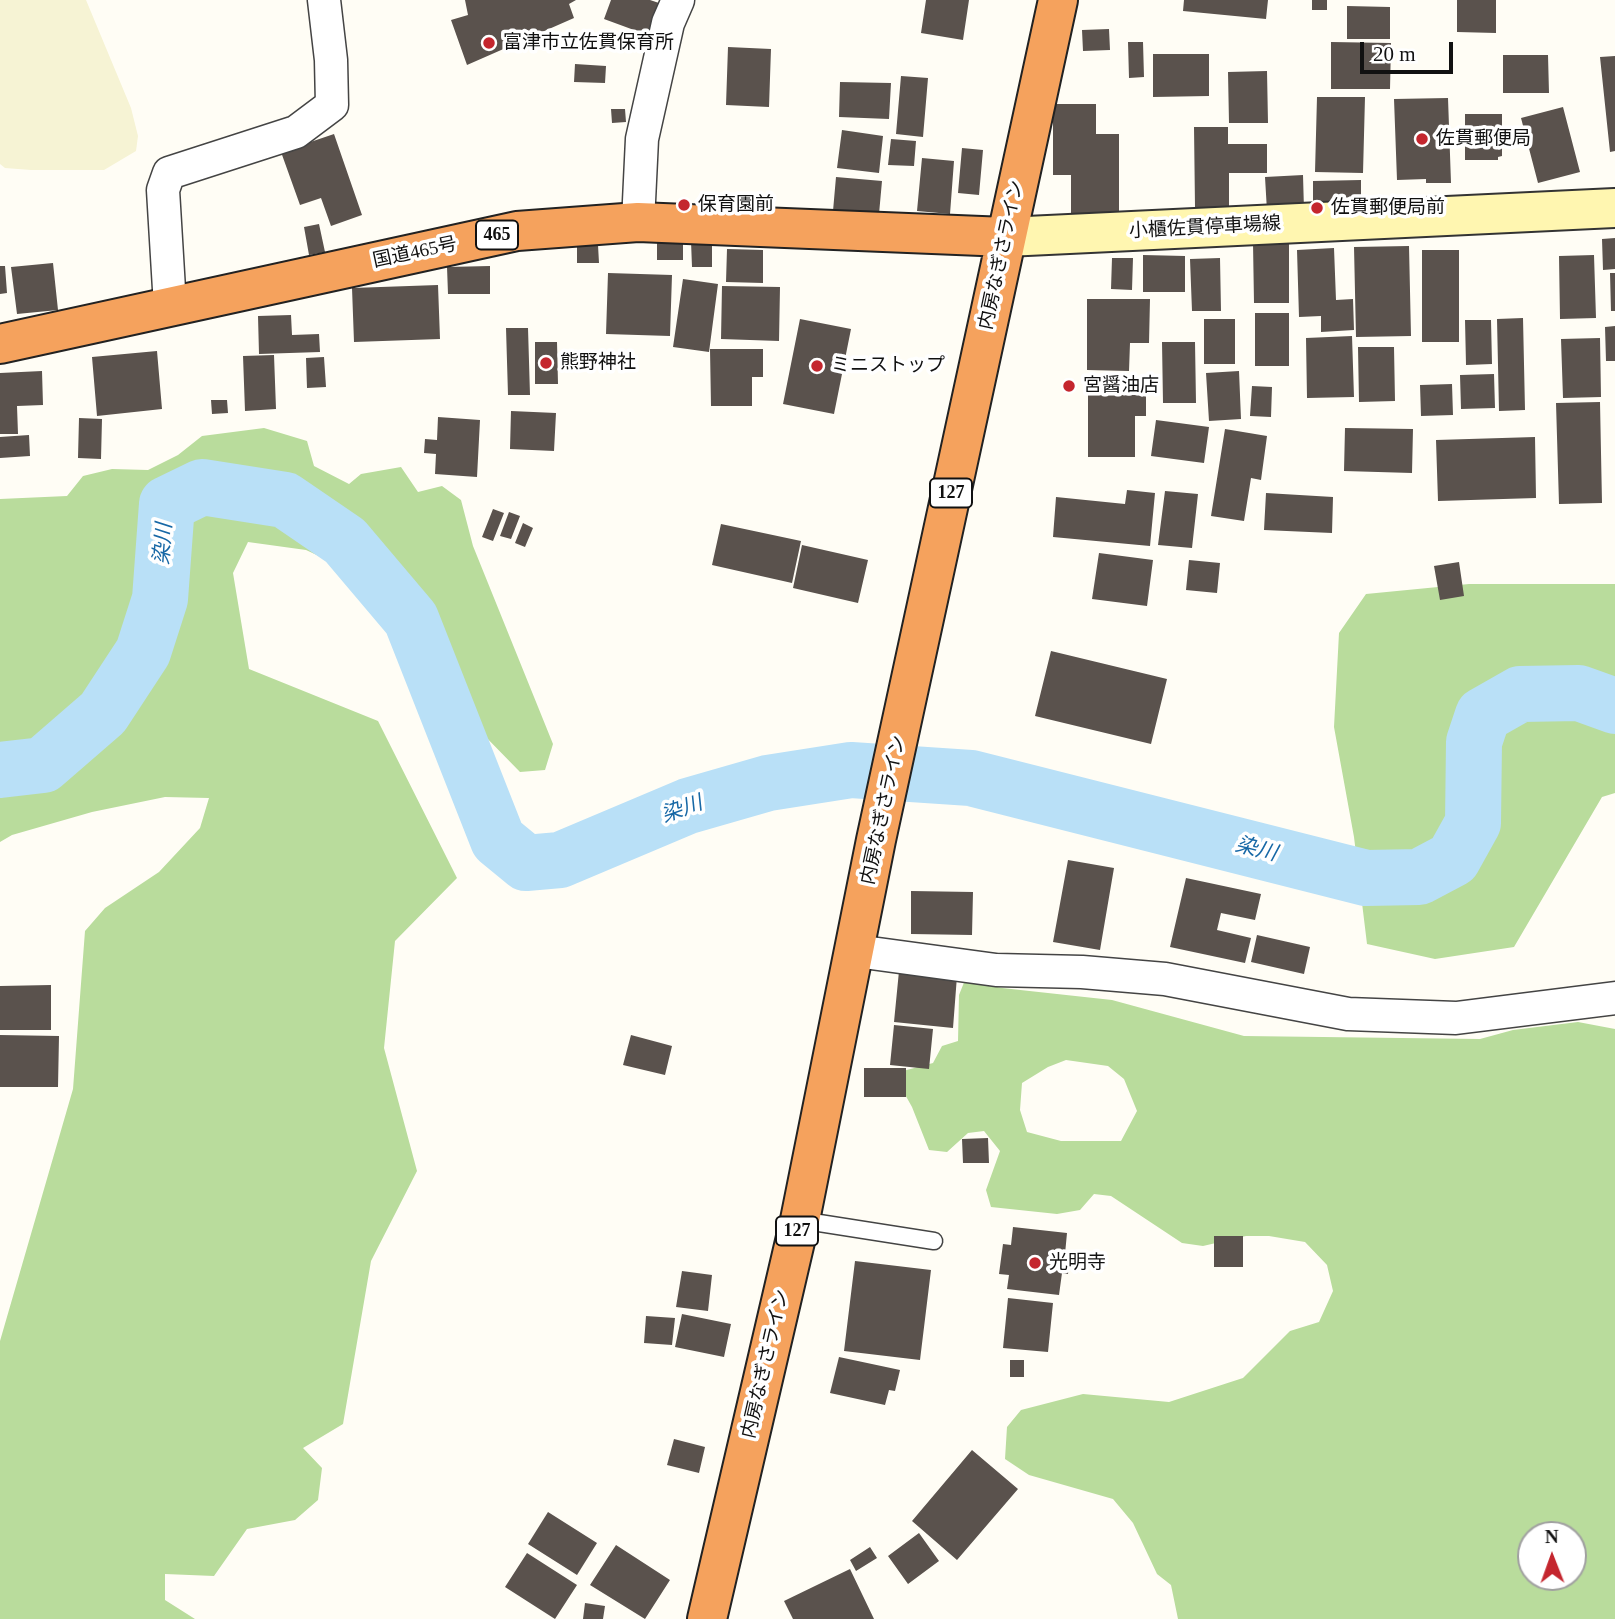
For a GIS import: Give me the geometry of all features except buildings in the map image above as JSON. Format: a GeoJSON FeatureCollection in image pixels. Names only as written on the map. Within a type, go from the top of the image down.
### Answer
{"type":"FeatureCollection","features":[{"type":"Feature","properties":{"kind":"highway","name":"内房なぎさライン"},"geometry":{"type":"LineString","coordinates":[[708,1619],[800,1220],[856,951],[876,840],[1058,0]]}},
{"type":"Feature","properties":{"kind":"highway","name":"国道465号"},"geometry":{"type":"LineString","coordinates":[[0,344],[517,231],[638,222],[1006,237]]}},
{"type":"Feature","properties":{"kind":"main road","name":"小櫃佐貫停車場線"},"geometry":{"type":"LineString","coordinates":[[1006,237],[1615,208]]}},
{"type":"Feature","properties":{"kind":"street"},"geometry":{"type":"LineString","coordinates":[[170,306],[163,190],[169,173],[296,132],[332,105],[331,60],[324,0]]}},
{"type":"Feature","properties":{"kind":"street"},"geometry":{"type":"LineString","coordinates":[[638,222],[642,139],[668,23],[678,0]]}},
{"type":"Feature","properties":{"kind":"street"},"geometry":{"type":"LineString","coordinates":[[856,951],[996,970],[1082,972],[1165,979],[1348,1014],[1456,1018],[1615,998]]}},
{"type":"Feature","properties":{"kind":"lane"},"geometry":{"type":"LineString","coordinates":[[800,1220],[934,1241]]}},
{"type":"Feature","properties":{"kind":"shaded area"},"geometry":{"type":"Polygon","coordinates":[[[0,0],[86,0],[131,108],[138,136],[136,151],[104,170],[31,170],[5,168],[0,164],[0,0]]]}},
{"type":"Feature","properties":{"kind":"green space"},"geometry":{"type":"Polygon","coordinates":[[[264,428],[307,441],[314,466],[349,484],[361,474],[401,467],[418,492],[442,486],[461,500],[473,546],[553,744],[545,770],[520,772],[477,728],[399,626],[351,571],[306,550],[248,542],[233,573],[249,669],[378,721],[457,878],[395,941],[384,1048],[417,1171],[371,1261],[343,1424],[303,1448],[322,1468],[318,1500],[295,1520],[247,1529],[214,1576],[165,1574],[165,1600],[195,1619],[0,1619],[0,1341],[73,1089],[85,931],[105,908],[159,872],[200,828],[209,798],[165,797],[92,812],[12,835],[0,842],[0,499],[67,496],[83,476],[112,469],[148,470],[178,455],[202,436],[264,428]]]}},
{"type":"Feature","properties":{"kind":"green space"},"geometry":{"type":"Polygon","coordinates":[[[1469,584],[1615,584],[1615,793],[1602,797],[1514,947],[1435,959],[1367,944],[1354,837],[1334,727],[1339,633],[1366,594],[1469,584]]]}},
{"type":"Feature","properties":{"kind":"green space"},"geometry":{"type":"Polygon","coordinates":[[[965,980],[1002,988],[1112,1000],[1244,1036],[1480,1039],[1513,1030],[1578,1022],[1615,1029],[1615,1619],[1178,1619],[1171,1585],[1157,1574],[1133,1523],[1113,1499],[1029,1475],[1005,1459],[1007,1427],[1021,1410],[1083,1394],[1169,1402],[1243,1378],[1290,1331],[1319,1322],[1333,1291],[1327,1265],[1305,1242],[1269,1236],[1246,1236],[1203,1246],[1182,1243],[1111,1196],[1094,1194],[1080,1210],[1057,1214],[991,1207],[986,1190],[1000,1151],[984,1131],[968,1133],[947,1152],[929,1150],[912,1107],[898,1082],[903,1071],[933,1063],[942,1046],[958,1041],[959,995],[965,980]],[[1066,1060],[1048,1067],[1022,1083],[1020,1110],[1027,1132],[1061,1141],[1121,1141],[1137,1111],[1124,1079],[1108,1066],[1066,1060]]]}},
{"type":"Feature","properties":{"kind":"waterway","name":"染川"},"geometry":{"type":"LineString","coordinates":[[0,770],[43,765],[103,713],[143,652],[160,599],[167,504],[202,487],[285,500],[345,541],[411,619],[498,840],[526,863],[560,860],[688,806],[768,783],[851,770],[971,778],[1366,878],[1419,877],[1453,859],[1473,823],[1474,742],[1483,715],[1520,694],[1579,693],[1615,706]]}},
{"type":"Feature","properties":{"kind":"place","name":"富津市立佐貫保育所"},"geometry":{"type":"Point","coordinates":[489,43]}},
{"type":"Feature","properties":{"kind":"place","name":"佐貫郵便局"},"geometry":{"type":"Point","coordinates":[1422,139]}},
{"type":"Feature","properties":{"kind":"place","name":"保育園前"},"geometry":{"type":"Point","coordinates":[684,205]}},
{"type":"Feature","properties":{"kind":"place","name":"佐貫郵便局前"},"geometry":{"type":"Point","coordinates":[1317,208]}},
{"type":"Feature","properties":{"kind":"place","name":"熊野神社"},"geometry":{"type":"Point","coordinates":[546,363]}},
{"type":"Feature","properties":{"kind":"place","name":"ミニストップ"},"geometry":{"type":"Point","coordinates":[817,366]}},
{"type":"Feature","properties":{"kind":"place","name":"宮醤油店"},"geometry":{"type":"Point","coordinates":[1069,386]}},
{"type":"Feature","properties":{"kind":"place","name":"光明寺"},"geometry":{"type":"Point","coordinates":[1035,1263]}}]}
